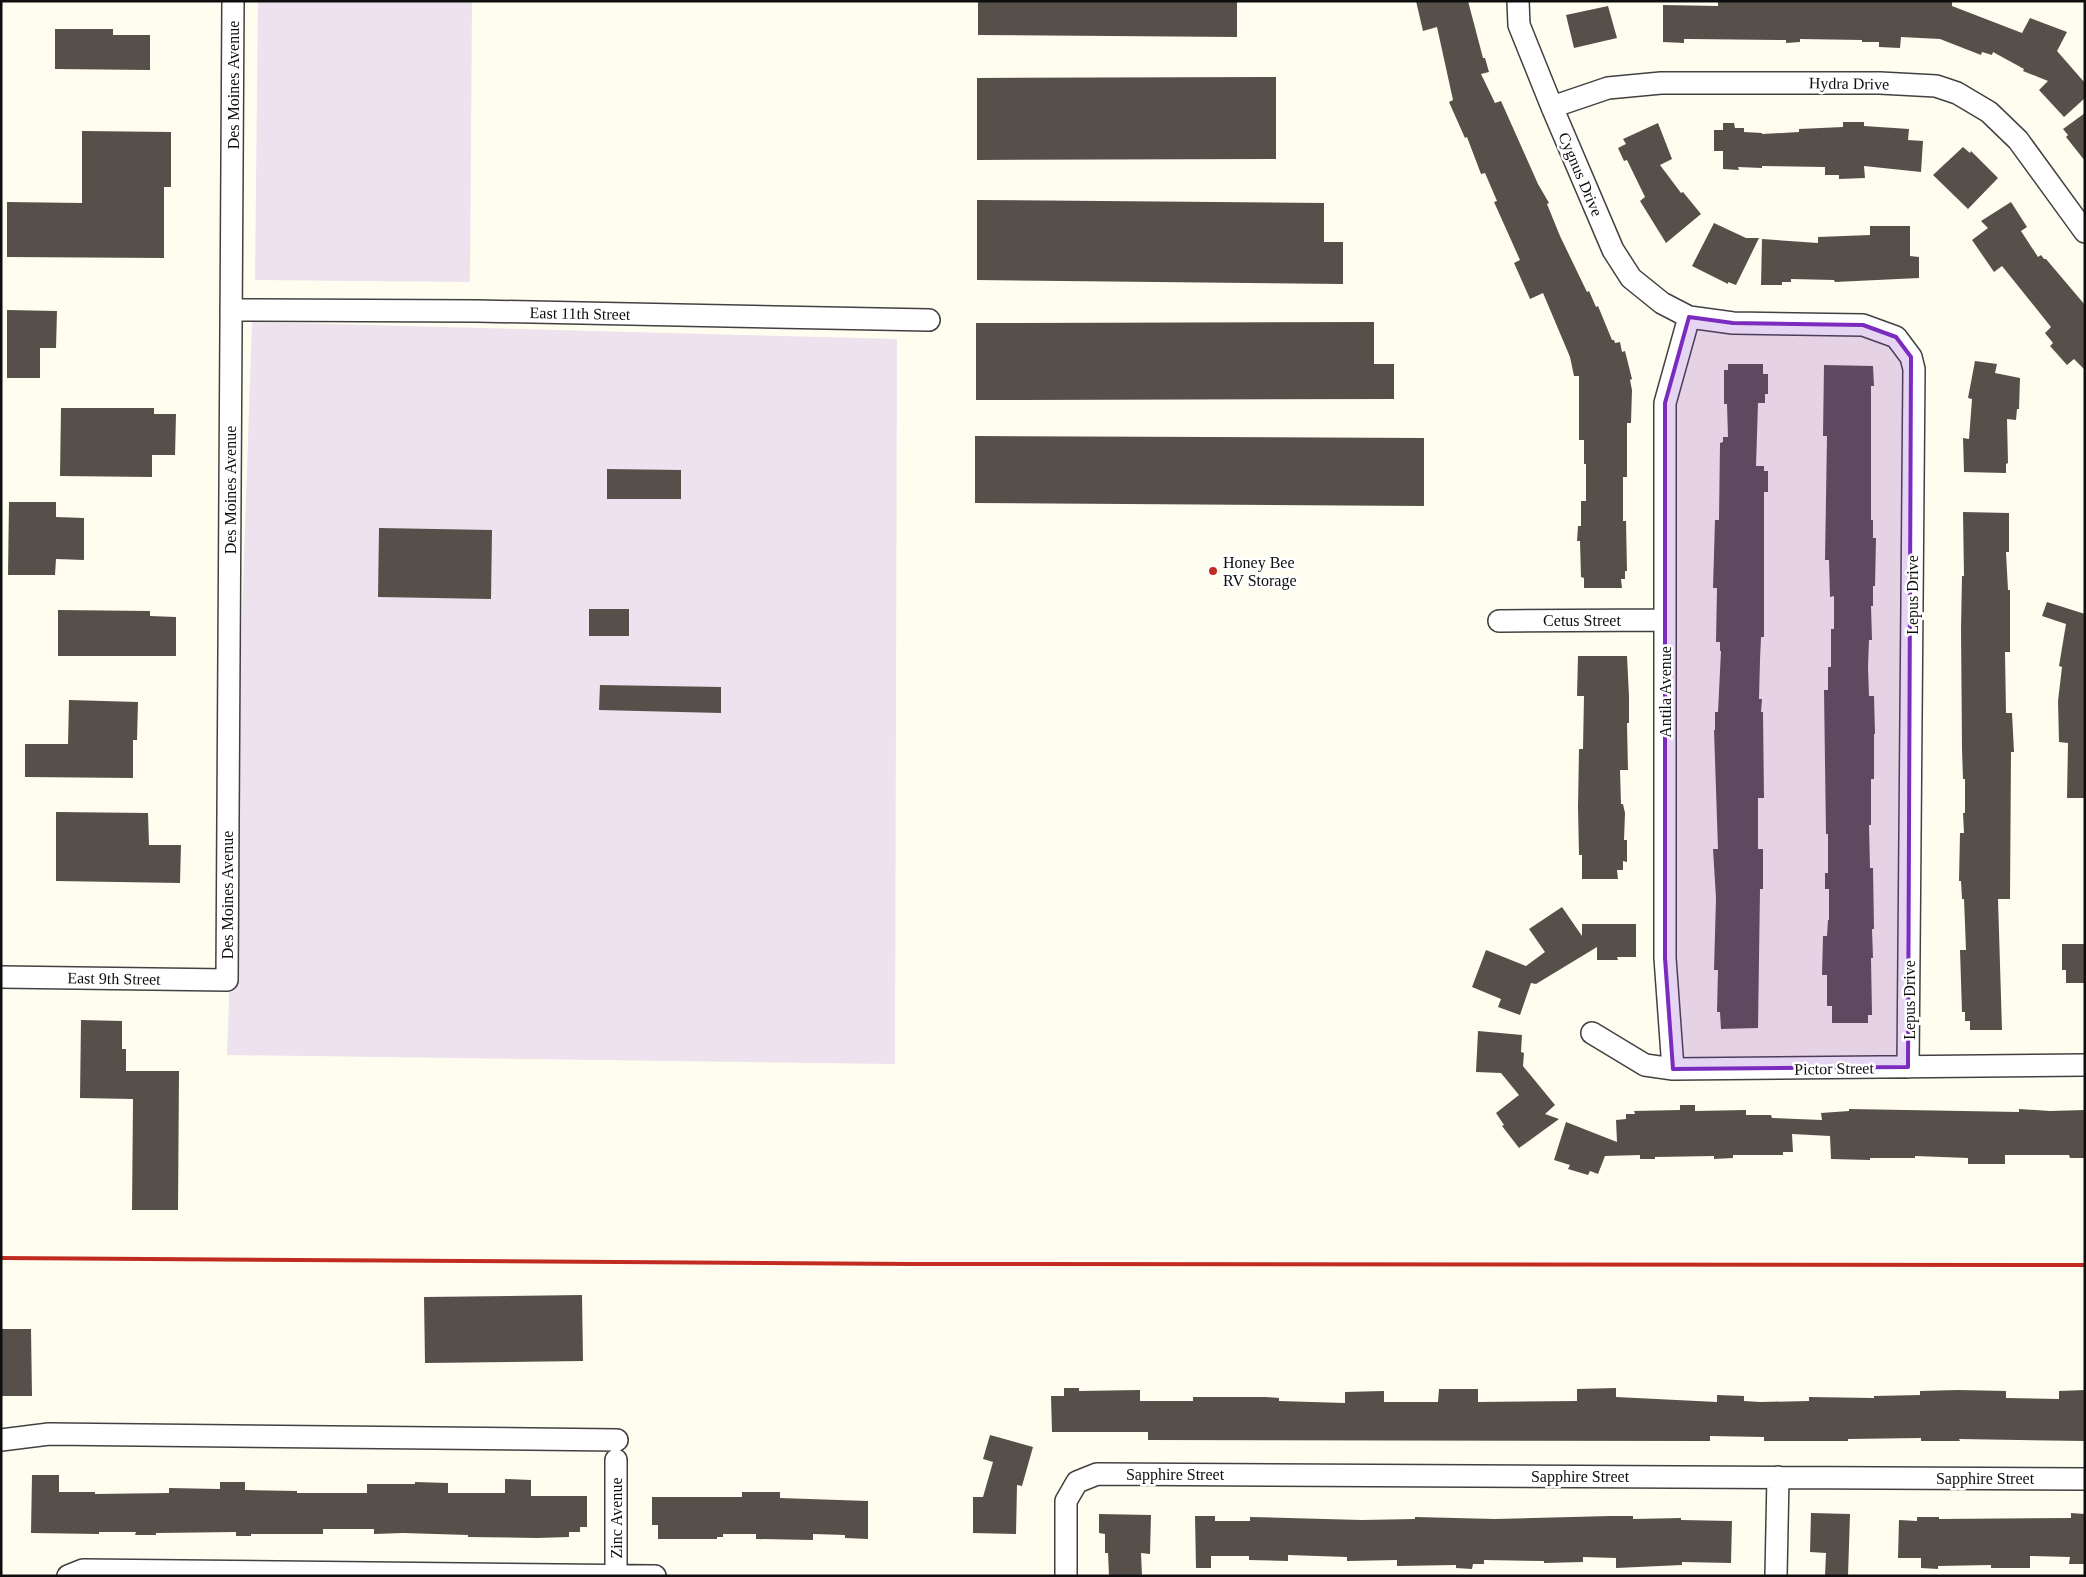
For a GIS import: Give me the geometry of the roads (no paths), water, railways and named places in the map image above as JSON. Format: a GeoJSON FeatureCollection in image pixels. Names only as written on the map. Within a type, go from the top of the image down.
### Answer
{"type":"FeatureCollection","features":[{"type":"Feature","properties":{"kind":"street","name":"Des Moines Avenue"},"geometry":{"type":"LineString","coordinates":[[227,980],[233,1]]}},
{"type":"Feature","properties":{"kind":"street","name":"Cygnus Drive"},"geometry":{"type":"LineString","coordinates":[[1518,1],[1519,25],[1613,250],[1631,278],[1662,303],[1689,317]]}},
{"type":"Feature","properties":{"kind":"street","name":"Hydra Drive"},"geometry":{"type":"LineString","coordinates":[[1552,107],[1608,88],[1661,83],[1880,83],[1936,86],[1957,93],[1988,112],[2018,140],[2085,232]]}},
{"type":"Feature","properties":{"kind":"street","name":"East 11th Street"},"geometry":{"type":"LineString","coordinates":[[231,310],[477,311],[929,320]]}},
{"type":"Feature","properties":{"kind":"street","name":"Antila Avenue"},"geometry":{"type":"LineString","coordinates":[[1673,1069],[1665,958],[1664,403],[1689,317]]}},
{"type":"Feature","properties":{"kind":"street","name":"Lepus Drive"},"geometry":{"type":"LineString","coordinates":[[1689,317],[1733,323],[1863,325],[1896,337],[1911,358],[1914,379],[1908,1067]]}},
{"type":"Feature","properties":{"kind":"street","name":"Cetus Street"},"geometry":{"type":"LineString","coordinates":[[1499,621],[1664,620]]}},
{"type":"Feature","properties":{"kind":"street","name":"East 9th Street"},"geometry":{"type":"LineString","coordinates":[[1,977],[227,980]]}},
{"type":"Feature","properties":{"kind":"street","name":"Pictor Street"},"geometry":{"type":"LineString","coordinates":[[1592,1033],[1645,1065],[1673,1069],[2085,1065]]}},
{"type":"Feature","properties":{"kind":"street","name":"Zinc Avenue"},"geometry":{"type":"LineString","coordinates":[[1,1440],[49,1434],[616,1450],[616,1575]]}},
{"type":"Feature","properties":{"kind":"street","name":"Sapphire Street"},"geometry":{"type":"LineString","coordinates":[[1066,1576],[1066,1501],[1077,1482],[1097,1474],[2085,1479]]}},
{"type":"Feature","properties":{"kind":"street"},"geometry":{"type":"LineString","coordinates":[[1776,1576],[1778,1477]]}},
{"type":"Feature","properties":{"kind":"street"},"geometry":{"type":"LineString","coordinates":[[68,1576],[83,1570],[655,1576]]}},
{"type":"Feature","properties":{"kind":"railway"},"geometry":{"type":"LineString","coordinates":[[1,1258],[913,1264],[2085,1265]]}},
{"type":"Feature","properties":{"kind":"place","name":"Honey Bee RV Storage"},"geometry":{"type":"Point","coordinates":[1213,571]}}]}
